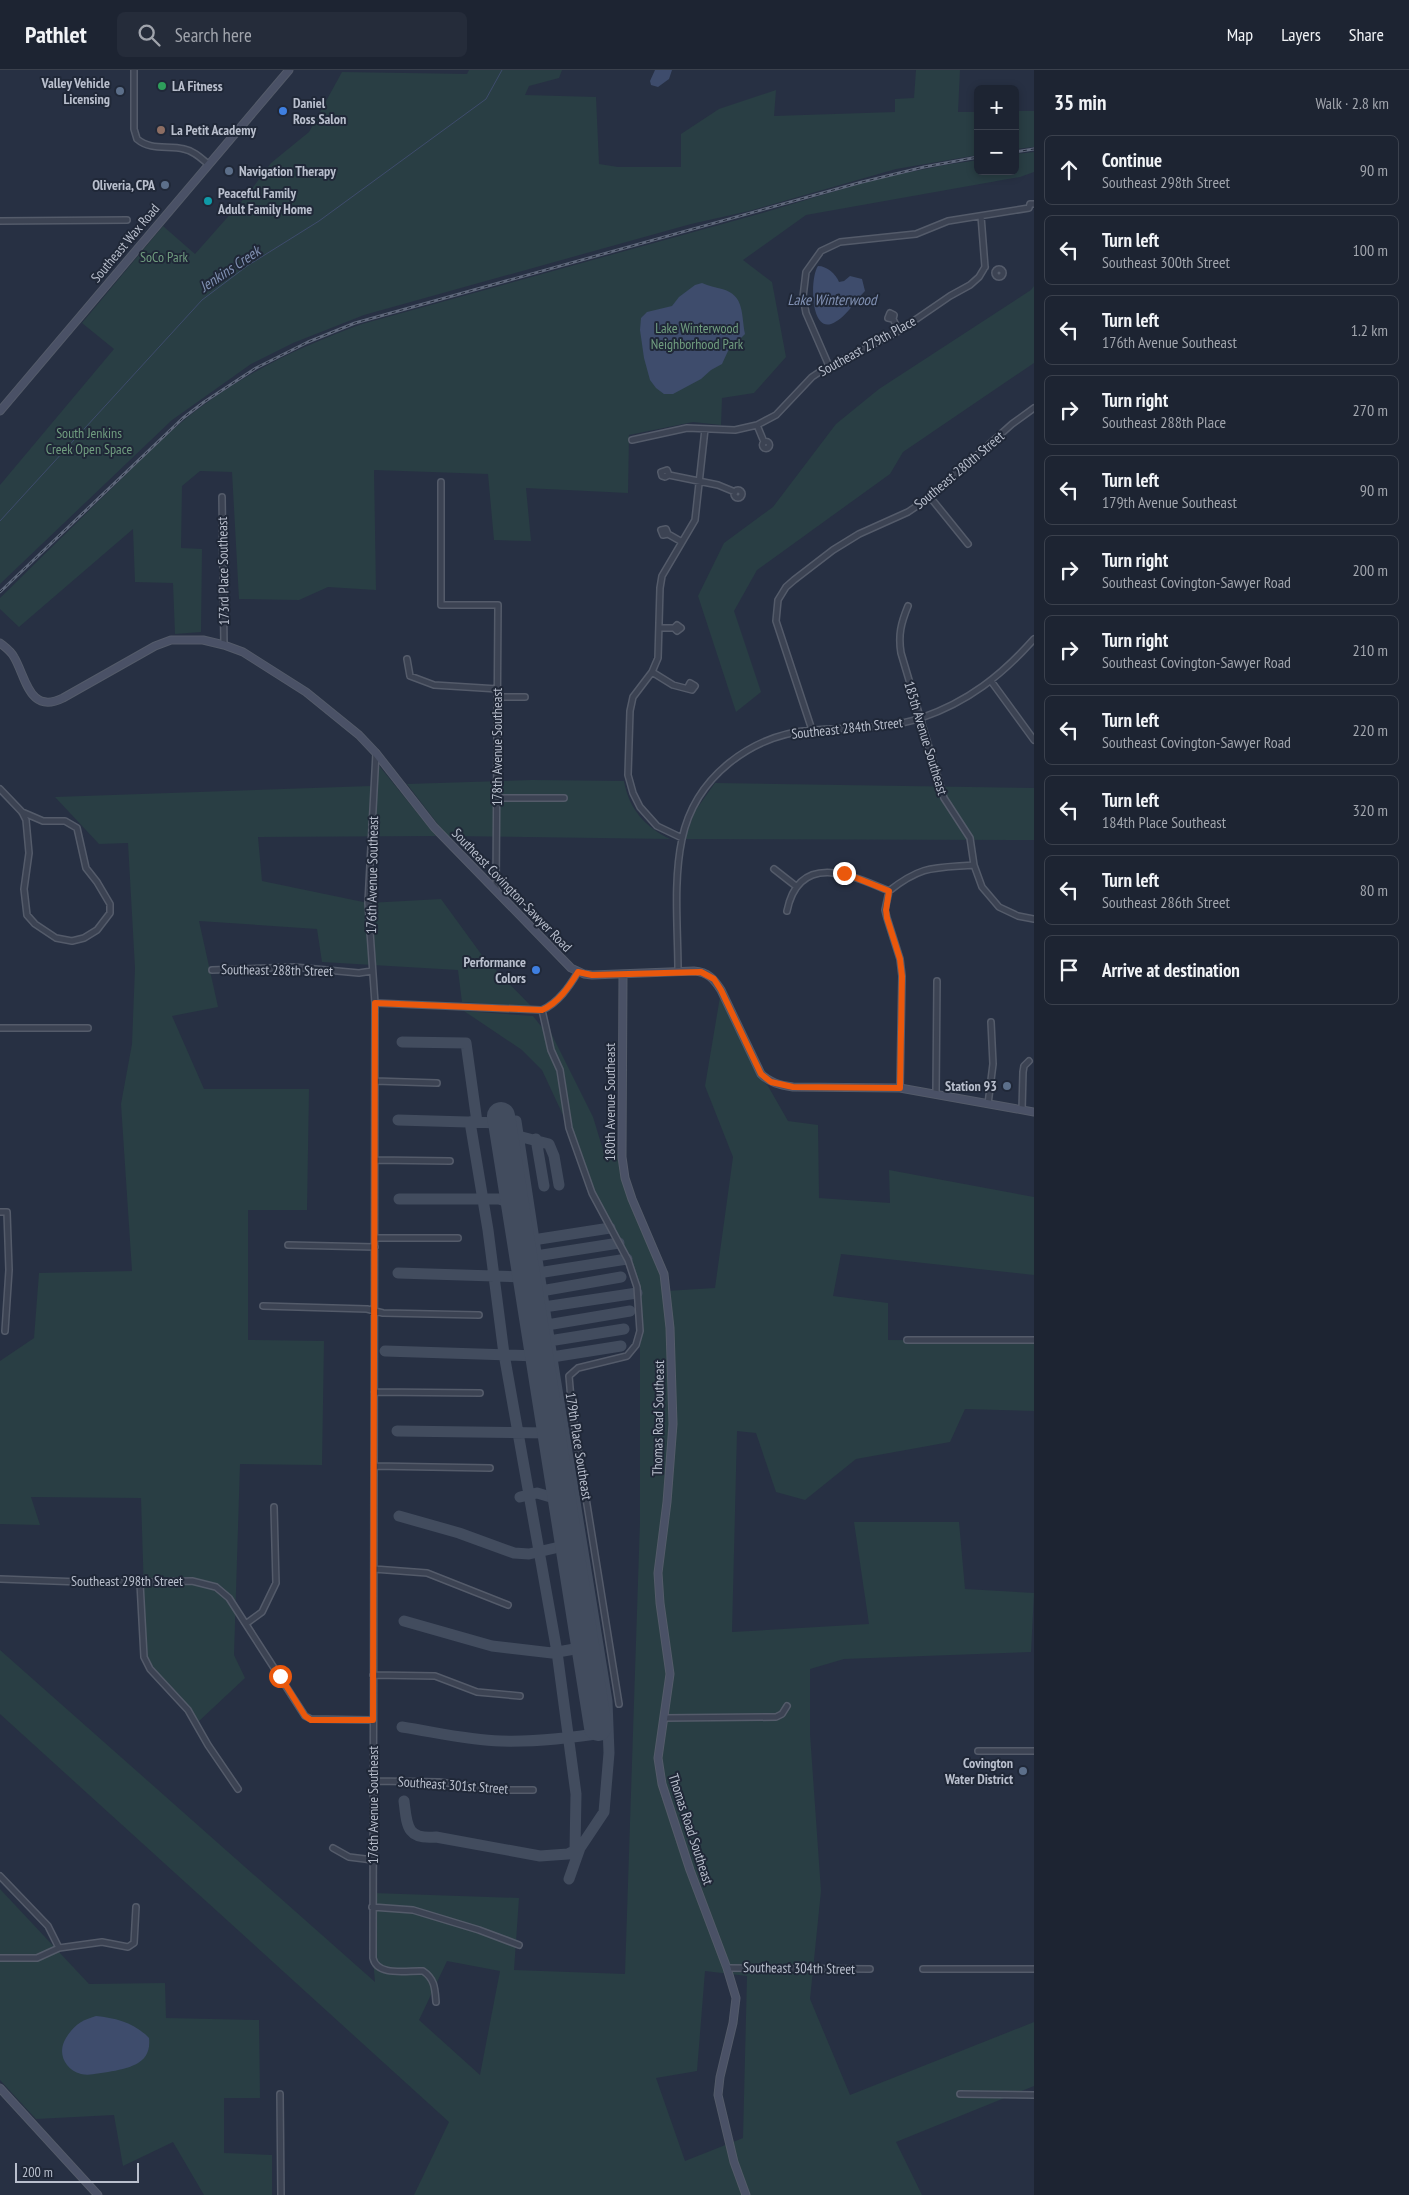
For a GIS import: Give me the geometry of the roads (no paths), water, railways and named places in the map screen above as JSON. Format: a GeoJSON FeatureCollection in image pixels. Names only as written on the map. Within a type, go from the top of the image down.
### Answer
{"type":"FeatureCollection","features":[{"type":"Feature","properties":{"kind":"street"},"geometry":{"type":"LineString","coordinates":[[134,70],[134,129],[137,139],[150,147],[178,148],[191,151],[208,164]]}},
{"type":"Feature","properties":{"kind":"street","name":"Southeast Wax Road"},"geometry":{"type":"LineString","coordinates":[[0,410],[289,70]]}},
{"type":"Feature","properties":{"kind":"street"},"geometry":{"type":"LineString","coordinates":[[829,366],[806,313],[803,296],[806,272],[821,251],[840,242],[916,234],[948,222],[1031,209],[1030,204],[1034,204]]}},
{"type":"Feature","properties":{"kind":"street"},"geometry":{"type":"LineString","coordinates":[[981,216],[984,267],[995,271]]}},
{"type":"Feature","properties":{"kind":"street"},"geometry":{"type":"LineString","coordinates":[[0,221],[127,220]]}},
{"type":"Feature","properties":{"kind":"street","name":"Southeast 279th Place"},"geometry":{"type":"LineString","coordinates":[[632,440],[687,428],[736,430],[757,425],[776,415],[812,377],[829,366],[899,331],[950,296],[970,286],[979,277],[984,267]]}},
{"type":"Feature","properties":{"kind":"street"},"geometry":{"type":"LineString","coordinates":[[893,319],[899,331]]}},
{"type":"Feature","properties":{"kind":"street","name":"Southeast 280th Street"},"geometry":{"type":"LineString","coordinates":[[812,730],[776,621],[776,605],[782,593],[794,580],[833,550],[859,534],[908,512],[930,497],[1012,424],[1034,408]]}},
{"type":"Feature","properties":{"kind":"street"},"geometry":{"type":"LineString","coordinates":[[757,425],[764,442]]}},
{"type":"Feature","properties":{"kind":"street"},"geometry":{"type":"LineString","coordinates":[[682,838],[657,826],[645,813],[632,793],[628,775],[631,703],[636,692],[652,672],[658,658],[661,582],[665,570],[695,520],[705,429]]}},
{"type":"Feature","properties":{"kind":"street"},"geometry":{"type":"LineString","coordinates":[[669,475],[726,487],[735,492]]}},
{"type":"Feature","properties":{"kind":"street","name":"178th Avenue Southeast"},"geometry":{"type":"LineString","coordinates":[[441,482],[441,605],[498,605],[496,889]]}},
{"type":"Feature","properties":{"kind":"street","name":"173rd Place Southeast"},"geometry":{"type":"LineString","coordinates":[[222,497],[224,645]]}},
{"type":"Feature","properties":{"kind":"street"},"geometry":{"type":"LineString","coordinates":[[930,497],[968,544]]}},
{"type":"Feature","properties":{"kind":"street"},"geometry":{"type":"LineString","coordinates":[[668,534],[682,542]]}},
{"type":"Feature","properties":{"kind":"street","name":"185th Avenue Southeast"},"geometry":{"type":"LineString","coordinates":[[908,606],[901,622],[899,642],[902,662],[921,718],[944,798],[970,838],[974,864],[982,888],[999,907],[1018,916],[1034,919]]}},
{"type":"Feature","properties":{"kind":"street"},"geometry":{"type":"LineString","coordinates":[[659,628],[674,628]]}},
{"type":"Feature","properties":{"kind":"street","name":"Southeast Covington-Sawyer Road"},"geometry":{"type":"LineString","coordinates":[[0,643],[14,656],[25,684],[34,697],[43,701],[53,702],[162,643],[186,638],[224,645],[259,661],[306,692],[343,721],[376,753],[434,827],[496,889],[565,964],[578,972]]}},
{"type":"Feature","properties":{"kind":"street","name":"Southeast 284th Street"},"geometry":{"type":"LineString","coordinates":[[678,971],[678,875],[682,838],[691,812],[705,788],[727,764],[756,745],[772,738],[812,730],[866,729],[921,718],[971,695],[1011,665],[1034,639]]}},
{"type":"Feature","properties":{"kind":"street"},"geometry":{"type":"LineString","coordinates":[[407,659],[410,676],[434,686],[498,689]]}},
{"type":"Feature","properties":{"kind":"street"},"geometry":{"type":"LineString","coordinates":[[652,672],[672,685],[688,687]]}},
{"type":"Feature","properties":{"kind":"street"},"geometry":{"type":"LineString","coordinates":[[991,681],[1034,740]]}},
{"type":"Feature","properties":{"kind":"street"},"geometry":{"type":"LineString","coordinates":[[498,697],[525,697]]}},
{"type":"Feature","properties":{"kind":"street","name":"176th Avenue Southeast"},"geometry":{"type":"LineString","coordinates":[[376,753],[368,903],[375,1003],[373,1958],[375,1965],[380,1968],[392,1971],[415,1970],[427,1974],[435,1986],[436,2002]]}},
{"type":"Feature","properties":{"kind":"street"},"geometry":{"type":"LineString","coordinates":[[0,789],[22,812],[43,821],[65,821],[77,828],[86,868],[110,904],[110,913],[100,928],[84,938],[72,941],[56,938],[35,924],[27,915],[24,888],[29,854],[27,826],[22,812]]}},
{"type":"Feature","properties":{"kind":"street"},"geometry":{"type":"LineString","coordinates":[[497,798],[564,798]]}},
{"type":"Feature","properties":{"kind":"street"},"geometry":{"type":"LineString","coordinates":[[900,1088],[902,976],[900,959],[887,918],[886,910],[889,891],[919,871],[974,864]]}},
{"type":"Feature","properties":{"kind":"street"},"geometry":{"type":"LineString","coordinates":[[774,870],[796,887]]}},
{"type":"Feature","properties":{"kind":"street"},"geometry":{"type":"LineString","coordinates":[[787,911],[790,898],[796,887],[809,877],[835,872],[844,873],[889,891]]}},
{"type":"Feature","properties":{"kind":"street","name":"Southeast 288th Street"},"geometry":{"type":"LineString","coordinates":[[212,970],[289,967],[359,972],[372,971]]}},
{"type":"Feature","properties":{"kind":"street"},"geometry":{"type":"LineString","coordinates":[[375,1003],[542,1010],[552,1005],[562,995],[578,972],[592,975],[678,971],[701,972],[714,979],[761,1074],[771,1082],[793,1087],[900,1088],[1034,1112]]}},
{"type":"Feature","properties":{"kind":"street","name":"180th Avenue Southeast"},"geometry":{"type":"LineString","coordinates":[[623,975],[622,1157],[625,1178],[665,1281]]}},
{"type":"Feature","properties":{"kind":"street"},"geometry":{"type":"LineString","coordinates":[[936,1094],[937,981]]}},
{"type":"Feature","properties":{"kind":"street","name":"179th Place Southeast"},"geometry":{"type":"LineString","coordinates":[[542,1010],[551,1050],[560,1070],[569,1128],[592,1193],[628,1260],[637,1287],[640,1331],[636,1345],[627,1356],[578,1368],[569,1376],[572,1411],[619,1704]]}},
{"type":"Feature","properties":{"kind":"street"},"geometry":{"type":"LineString","coordinates":[[988,1104],[993,1064],[991,1022]]}},
{"type":"Feature","properties":{"kind":"street"},"geometry":{"type":"LineString","coordinates":[[0,1028],[88,1028]]}},
{"type":"Feature","properties":{"kind":"street"},"geometry":{"type":"LineString","coordinates":[[1022,1110],[1023,1072],[1024,1066],[1029,1060]]}},
{"type":"Feature","properties":{"kind":"street"},"geometry":{"type":"LineString","coordinates":[[375,1081],[436,1083]]}},
{"type":"Feature","properties":{"kind":"street"},"geometry":{"type":"LineString","coordinates":[[375,1160],[450,1161]]}},
{"type":"Feature","properties":{"kind":"street"},"geometry":{"type":"LineString","coordinates":[[0,1212],[7,1212],[9,1270],[5,1331]]}},
{"type":"Feature","properties":{"kind":"street"},"geometry":{"type":"LineString","coordinates":[[375,1238],[458,1238]]}},
{"type":"Feature","properties":{"kind":"street"},"geometry":{"type":"LineString","coordinates":[[288,1245],[374,1247]]}},
{"type":"Feature","properties":{"kind":"street","name":"Thomas Road Southeast"},"geometry":{"type":"LineString","coordinates":[[665,1281],[670,1328],[673,1424],[667,1502],[658,1574],[670,1674],[658,1758],[662,1784],[690,1870],[727,1968],[736,1998],[733,2024],[720,2077],[719,2104],[734,2162],[746,2195]]}},
{"type":"Feature","properties":{"kind":"street"},"geometry":{"type":"LineString","coordinates":[[263,1306],[367,1308],[383,1313],[479,1315]]}},
{"type":"Feature","properties":{"kind":"street"},"geometry":{"type":"LineString","coordinates":[[907,1340],[1034,1340]]}},
{"type":"Feature","properties":{"kind":"street"},"geometry":{"type":"LineString","coordinates":[[374,1392],[480,1393]]}},
{"type":"Feature","properties":{"kind":"street"},"geometry":{"type":"LineString","coordinates":[[374,1466],[490,1468]]}},
{"type":"Feature","properties":{"kind":"street"},"geometry":{"type":"LineString","coordinates":[[247,1623],[262,1612],[276,1582],[274,1507]]}},
{"type":"Feature","properties":{"kind":"street"},"geometry":{"type":"LineString","coordinates":[[374,1569],[427,1573],[508,1605]]}},
{"type":"Feature","properties":{"kind":"street","name":"Southeast 298th Street"},"geometry":{"type":"LineString","coordinates":[[0,1579],[140,1583],[192,1580],[216,1587],[230,1598],[247,1623],[266,1658],[305,1716],[311,1720],[373,1720]]}},
{"type":"Feature","properties":{"kind":"street"},"geometry":{"type":"LineString","coordinates":[[140,1583],[144,1657],[150,1669],[188,1710],[208,1745],[238,1789]]}},
{"type":"Feature","properties":{"kind":"street"},"geometry":{"type":"LineString","coordinates":[[373,1674],[435,1676],[477,1692],[520,1696]]}},
{"type":"Feature","properties":{"kind":"street"},"geometry":{"type":"LineString","coordinates":[[664,1718],[776,1717],[782,1714],[787,1706]]}},
{"type":"Feature","properties":{"kind":"street"},"geometry":{"type":"LineString","coordinates":[[978,1751],[1034,1751]]}},
{"type":"Feature","properties":{"kind":"street","name":"Southeast 301st Street"},"geometry":{"type":"LineString","coordinates":[[373,1781],[439,1782],[499,1790],[533,1790]]}},
{"type":"Feature","properties":{"kind":"street"},"geometry":{"type":"LineString","coordinates":[[333,1848],[349,1857],[373,1860]]}},
{"type":"Feature","properties":{"kind":"street"},"geometry":{"type":"LineString","coordinates":[[0,1876],[48,1926],[59,1948]]}},
{"type":"Feature","properties":{"kind":"street"},"geometry":{"type":"LineString","coordinates":[[0,1958],[37,1958],[59,1948],[102,1942],[128,1947],[132,1946],[134,1943],[136,1907]]}},
{"type":"Feature","properties":{"kind":"street"},"geometry":{"type":"LineString","coordinates":[[372,1907],[413,1910],[479,1930],[519,1945]]}},
{"type":"Feature","properties":{"kind":"street","name":"Southeast 304th Street"},"geometry":{"type":"LineString","coordinates":[[727,1968],[870,1969]]}},
{"type":"Feature","properties":{"kind":"street"},"geometry":{"type":"LineString","coordinates":[[923,1969],[1034,1969]]}},
{"type":"Feature","properties":{"kind":"street"},"geometry":{"type":"LineString","coordinates":[[0,2088],[98,2195]]}},
{"type":"Feature","properties":{"kind":"street"},"geometry":{"type":"LineString","coordinates":[[280,2094],[280,2195]]}},
{"type":"Feature","properties":{"kind":"street"},"geometry":{"type":"LineString","coordinates":[[960,2094],[1034,2095]]}},
{"type":"Feature","properties":{"kind":"water"},"geometry":{"type":"Polygon","coordinates":[[[655,70],[672,70],[669,79],[658,87],[651,85],[650,81],[655,70]]]}},
{"type":"Feature","properties":{"kind":"water","name":"Lake Winterwood"},"geometry":{"type":"Polygon","coordinates":[[[818,266],[825,267],[831,271],[839,282],[844,281],[850,276],[862,279],[865,291],[845,314],[831,324],[824,324],[816,312],[813,291],[815,272],[818,266]]]}},
{"type":"Feature","properties":{"kind":"water"},"geometry":{"type":"Polygon","coordinates":[[[702,283],[722,289],[735,296],[741,307],[745,334],[728,351],[722,364],[711,370],[701,379],[673,394],[664,394],[650,380],[644,358],[640,330],[641,318],[647,312],[672,306],[679,297],[695,285],[702,283]]]}},
{"type":"Feature","properties":{"kind":"water"},"geometry":{"type":"Polygon","coordinates":[[[96,2016],[125,2022],[144,2033],[149,2038],[149,2047],[143,2059],[124,2069],[88,2075],[75,2072],[70,2068],[62,2054],[63,2043],[79,2024],[96,2016]]]}},
{"type":"Feature","properties":{"kind":"waterway","name":"Jenkins Creek"},"geometry":{"type":"LineString","coordinates":[[0,521],[202,300],[247,266],[319,221],[486,99],[502,70]]}},
{"type":"Feature","properties":{"kind":"railway"},"geometry":{"type":"LineString","coordinates":[[1019,151],[1034,149]]}},
{"type":"Feature","properties":{"kind":"railway"},"geometry":{"type":"LineString","coordinates":[[0,592],[183,418],[256,368],[308,342],[355,323],[862,182],[924,167],[974,158]]}},
{"type":"Feature","properties":{"kind":"place","name":"LA Fitness"},"geometry":{"type":"Point","coordinates":[162,86]}},
{"type":"Feature","properties":{"kind":"place","name":"Valley Vehicle Licensing"},"geometry":{"type":"Point","coordinates":[120,91]}},
{"type":"Feature","properties":{"kind":"place","name":"Daniel Ross Salon"},"geometry":{"type":"Point","coordinates":[283,111]}},
{"type":"Feature","properties":{"kind":"place","name":"La Petit Academy"},"geometry":{"type":"Point","coordinates":[161,130]}},
{"type":"Feature","properties":{"kind":"place","name":"Navigation Therapy"},"geometry":{"type":"Point","coordinates":[229,171]}},
{"type":"Feature","properties":{"kind":"place","name":"Oliveria, CPA"},"geometry":{"type":"Point","coordinates":[165,185]}},
{"type":"Feature","properties":{"kind":"place","name":"Peaceful Family Adult Family Home"},"geometry":{"type":"Point","coordinates":[208,201]}},
{"type":"Feature","properties":{"kind":"place","name":"Performance Colors"},"geometry":{"type":"Point","coordinates":[536,970]}},
{"type":"Feature","properties":{"kind":"place","name":"Station 93"},"geometry":{"type":"Point","coordinates":[1007,1086]}},
{"type":"Feature","properties":{"kind":"place","name":"Covington Water District"},"geometry":{"type":"Point","coordinates":[1023,1771]}},
{"type":"Feature","properties":{"kind":"park label","name":"SoCo Park"},"geometry":{"type":"Point","coordinates":[164,257]}},
{"type":"Feature","properties":{"kind":"park label","name":"Lake Winterwood Neighborhood Park"},"geometry":{"type":"Point","coordinates":[697,336]}},
{"type":"Feature","properties":{"kind":"park label","name":"South Jenkins Creek Open Space"},"geometry":{"type":"Point","coordinates":[89,442]}}]}
